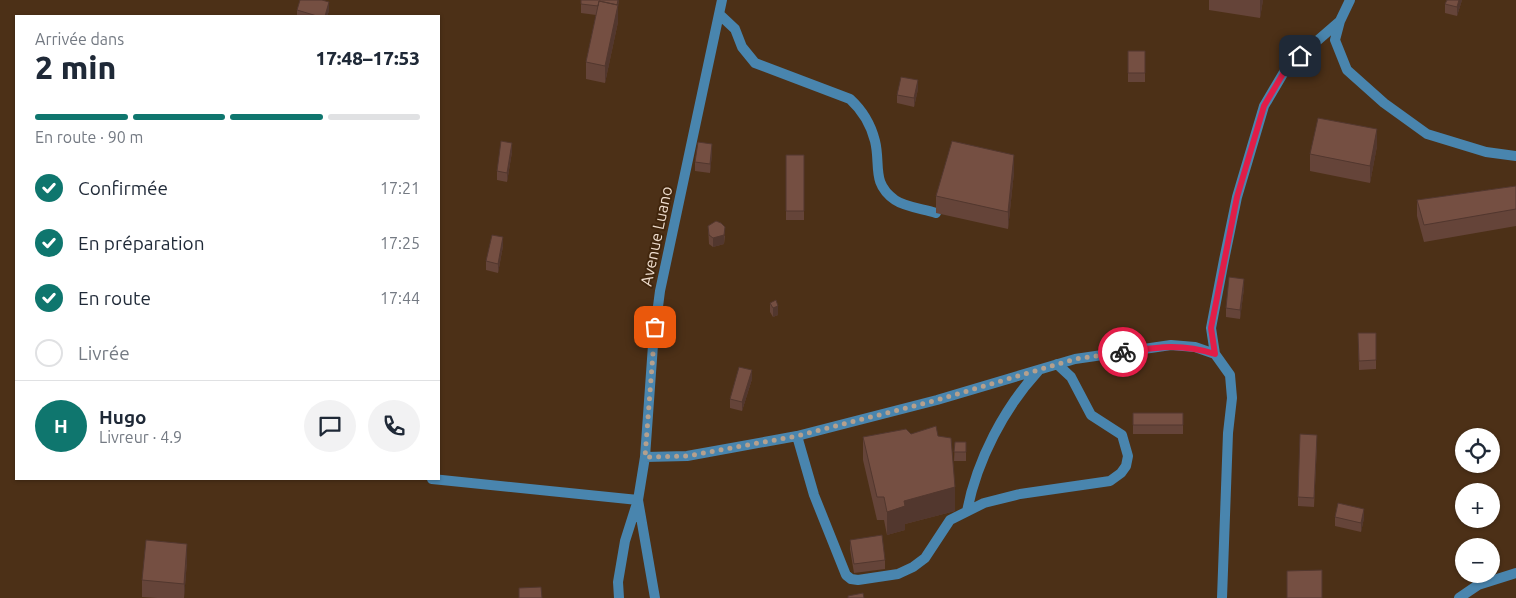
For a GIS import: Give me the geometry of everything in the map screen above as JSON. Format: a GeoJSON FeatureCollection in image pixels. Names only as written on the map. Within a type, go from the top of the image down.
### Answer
{"type":"FeatureCollection","features":[{"type":"Feature","properties":{"kind":"street","name":"Avenue Luano"},"geometry":{"type":"LineString","coordinates":[[619,598],[618,582],[625,541],[638,500],[645,457],[653,345],[660,291],[722,0]]}},
{"type":"Feature","properties":{"kind":"street"},"geometry":{"type":"LineString","coordinates":[[1350,0],[1340,21],[1335,40],[1347,70],[1384,103],[1427,134],[1486,152],[1516,156]]}},
{"type":"Feature","properties":{"kind":"street"},"geometry":{"type":"LineString","coordinates":[[719,14],[735,29],[742,47],[755,63],[850,99],[860,108],[875,142],[879,182],[884,190],[896,201],[936,213]]}},
{"type":"Feature","properties":{"kind":"street"},"geometry":{"type":"LineString","coordinates":[[1222,598],[1226,462],[1232,398],[1230,375],[1215,354],[1211,328],[1224,260],[1237,197],[1264,106],[1287,67],[1340,21]]}},
{"type":"Feature","properties":{"kind":"street"},"geometry":{"type":"LineString","coordinates":[[645,457],[687,456],[797,436],[937,400],[1075,359],[1170,345],[1195,347],[1215,354]]}},
{"type":"Feature","properties":{"kind":"street"},"geometry":{"type":"LineString","coordinates":[[797,436],[814,495],[840,558],[841,567],[851,579],[898,574],[913,567],[925,558],[950,520],[984,503],[1020,494],[1110,481],[1121,473],[1126,466],[1128,456],[1122,436],[1091,415],[1071,377],[1057,364]]}},
{"type":"Feature","properties":{"kind":"street"},"geometry":{"type":"LineString","coordinates":[[967,511],[974,479],[998,430],[1019,392],[1040,370]]}},
{"type":"Feature","properties":{"kind":"street"},"geometry":{"type":"LineString","coordinates":[[440,480],[638,500],[655,598]]}},
{"type":"Feature","properties":{"kind":"street"},"geometry":{"type":"LineString","coordinates":[[1459,598],[1478,585],[1516,573]]}},
{"type":"Feature","properties":{"kind":"building"},"geometry":{"type":"Polygon","coordinates":[[[300,0],[322,0],[329,2],[325,15],[314,15],[297,10],[300,0]]]}},
{"type":"Feature","properties":{"kind":"building"},"geometry":{"type":"Polygon","coordinates":[[[581,0],[618,0],[617,5],[599,1],[598,6],[581,4],[581,0]]]}},
{"type":"Feature","properties":{"kind":"building"},"geometry":{"type":"Polygon","coordinates":[[[1447,0],[1459,0],[1457,7],[1445,4],[1447,0]]]}},
{"type":"Feature","properties":{"kind":"building"},"geometry":{"type":"Polygon","coordinates":[[[599,1],[618,5],[605,66],[586,62],[599,1]]]}},
{"type":"Feature","properties":{"kind":"building"},"geometry":{"type":"Polygon","coordinates":[[[1128,51],[1145,51],[1145,73],[1128,73],[1128,51]]]}},
{"type":"Feature","properties":{"kind":"building"},"geometry":{"type":"Polygon","coordinates":[[[901,77],[918,80],[914,98],[897,95],[901,77]]]}},
{"type":"Feature","properties":{"kind":"building"},"geometry":{"type":"Polygon","coordinates":[[[1318,118],[1377,129],[1370,166],[1310,154],[1318,118]]]}},
{"type":"Feature","properties":{"kind":"building"},"geometry":{"type":"Polygon","coordinates":[[[501,141],[512,143],[507,173],[497,171],[501,141]]]}},
{"type":"Feature","properties":{"kind":"building"},"geometry":{"type":"Polygon","coordinates":[[[952,141],[1014,155],[1008,212],[936,196],[952,141]]]}},
{"type":"Feature","properties":{"kind":"building"},"geometry":{"type":"Polygon","coordinates":[[[698,142],[712,144],[710,164],[695,162],[698,142]]]}},
{"type":"Feature","properties":{"kind":"building"},"geometry":{"type":"Polygon","coordinates":[[[786,155],[804,155],[804,211],[786,211],[786,155]]]}},
{"type":"Feature","properties":{"kind":"building"},"geometry":{"type":"Polygon","coordinates":[[[1516,186],[1516,209],[1424,225],[1417,200],[1516,186]]]}},
{"type":"Feature","properties":{"kind":"building"},"geometry":{"type":"Polygon","coordinates":[[[716,221],[725,227],[724,235],[713,238],[709,235],[708,226],[716,221]]]}},
{"type":"Feature","properties":{"kind":"building"},"geometry":{"type":"Polygon","coordinates":[[[492,235],[503,237],[498,264],[486,261],[492,235]]]}},
{"type":"Feature","properties":{"kind":"building"},"geometry":{"type":"Polygon","coordinates":[[[1229,277],[1244,279],[1240,310],[1226,308],[1229,277]]]}},
{"type":"Feature","properties":{"kind":"building"},"geometry":{"type":"Polygon","coordinates":[[[776,300],[778,306],[773,308],[770,303],[776,300]]]}},
{"type":"Feature","properties":{"kind":"building"},"geometry":{"type":"Polygon","coordinates":[[[1358,333],[1376,333],[1376,360],[1359,361],[1358,333]]]}},
{"type":"Feature","properties":{"kind":"building"},"geometry":{"type":"Polygon","coordinates":[[[739,367],[752,370],[742,402],[730,399],[739,367]]]}},
{"type":"Feature","properties":{"kind":"building"},"geometry":{"type":"Polygon","coordinates":[[[1133,413],[1183,413],[1183,425],[1133,425],[1133,413]]]}},
{"type":"Feature","properties":{"kind":"building"},"geometry":{"type":"Polygon","coordinates":[[[936,426],[938,436],[951,438],[955,487],[904,501],[905,506],[887,512],[884,497],[877,497],[863,437],[906,429],[911,434],[936,426]]]}},
{"type":"Feature","properties":{"kind":"building"},"geometry":{"type":"Polygon","coordinates":[[[1300,434],[1317,435],[1314,498],[1298,497],[1300,434]]]}},
{"type":"Feature","properties":{"kind":"building"},"geometry":{"type":"Polygon","coordinates":[[[955,442],[966,442],[966,452],[954,452],[955,442]]]}},
{"type":"Feature","properties":{"kind":"building"},"geometry":{"type":"Polygon","coordinates":[[[1338,503],[1364,509],[1361,523],[1335,517],[1338,503]]]}},
{"type":"Feature","properties":{"kind":"building"},"geometry":{"type":"Polygon","coordinates":[[[882,535],[885,560],[854,564],[850,540],[882,535]]]}},
{"type":"Feature","properties":{"kind":"building"},"geometry":{"type":"Polygon","coordinates":[[[146,540],[187,544],[184,584],[142,580],[146,540]]]}},
{"type":"Feature","properties":{"kind":"building"},"geometry":{"type":"Polygon","coordinates":[[[1322,570],[1322,598],[1287,598],[1287,571],[1322,570]]]}},
{"type":"Feature","properties":{"kind":"building"},"geometry":{"type":"Polygon","coordinates":[[[541,587],[542,598],[519,598],[519,588],[541,587]]]}},
{"type":"Feature","properties":{"kind":"building"},"geometry":{"type":"Polygon","coordinates":[[[863,593],[864,598],[848,598],[848,596],[863,593]]]}},
{"type":"Feature","properties":{"kind":"way so far"},"geometry":{"type":"LineString","coordinates":[[655,327],[645,457],[687,456],[797,436],[937,400],[1075,359],[1123,352]]}},
{"type":"Feature","properties":{"kind":"route"},"geometry":{"type":"LineString","coordinates":[[1123,352],[1170,345],[1195,347],[1215,354],[1211,328],[1237,197],[1264,106],[1287,67],[1300,56]]}}]}
